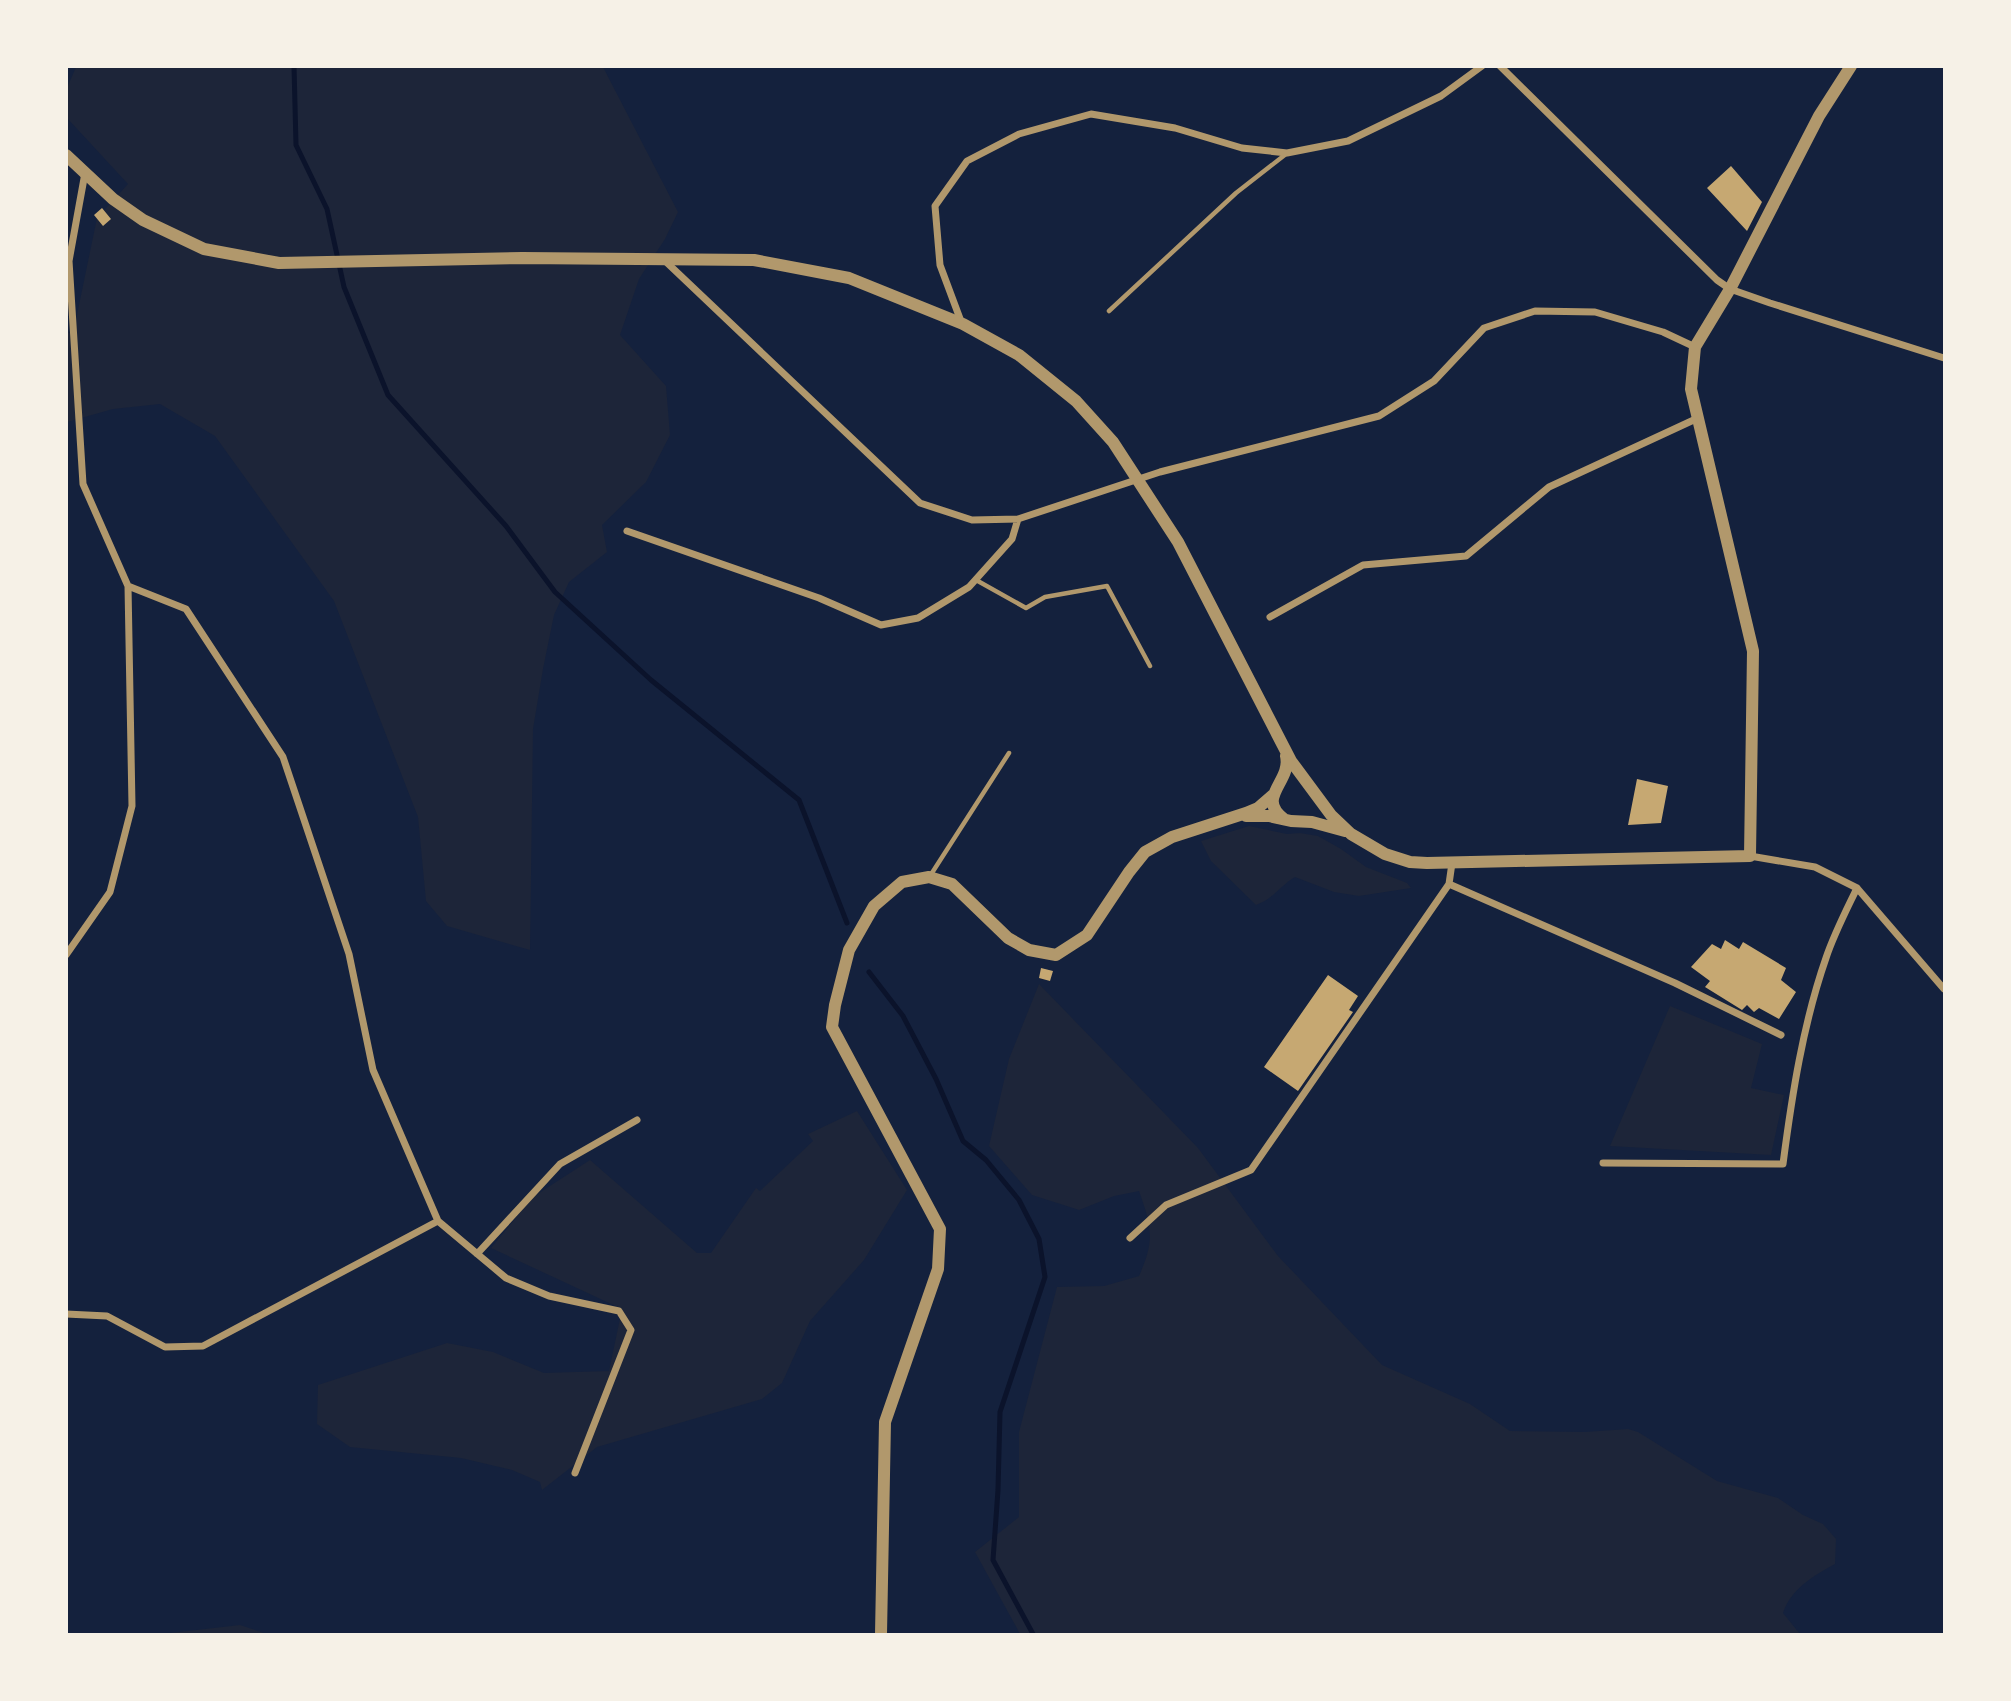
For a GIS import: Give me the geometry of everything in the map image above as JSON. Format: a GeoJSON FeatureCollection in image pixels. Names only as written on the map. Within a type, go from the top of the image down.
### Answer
{"type":"FeatureCollection","features":[{"type":"Feature","properties":{"kind":"street"},"geometry":{"type":"LineString","coordinates":[[963,324],[940,265],[935,206],[967,161],[1019,134],[1091,114],[1175,128],[1242,148],[1287,153],[1348,141],[1440,96],[1482,66]]}},
{"type":"Feature","properties":{"kind":"street"},"geometry":{"type":"LineString","coordinates":[[1500,66],[1710,274],[1730,289],[1944,358]]}},
{"type":"Feature","properties":{"kind":"street"},"geometry":{"type":"LineString","coordinates":[[1750,856],[1753,651],[1691,389],[1695,347],[1730,289],[1819,116],[1851,66]]}},
{"type":"Feature","properties":{"kind":"street"},"geometry":{"type":"LineString","coordinates":[[66,155],[113,199],[143,220],[204,249],[279,263],[522,258],[754,260],[849,278],[963,324],[1019,355],[1076,401],[1113,442],[1178,542],[1279,740],[1288,763],[1281,783],[1273,795],[1258,808],[1232,819],[1172,836],[1145,852],[1087,935],[1056,955],[1029,950],[1008,938],[952,884],[929,877],[902,882],[874,906],[849,950],[832,1027],[940,1229],[937,1269],[885,1422],[881,1634]]}},
{"type":"Feature","properties":{"kind":"street"},"geometry":{"type":"LineString","coordinates":[[66,955],[110,892],[132,806],[128,586],[83,484],[69,261],[85,173]]}},
{"type":"Feature","properties":{"kind":"street"},"geometry":{"type":"LineString","coordinates":[[663,259],[920,503],[972,520],[1018,519],[1139,479],[1378,416],[1434,381],[1484,328],[1535,311],[1595,312],[1662,332],[1695,347]]}},
{"type":"Feature","properties":{"kind":"street"},"geometry":{"type":"LineString","coordinates":[[1270,617],[1363,565],[1466,556],[1549,487],[1698,418]]}},
{"type":"Feature","properties":{"kind":"street"},"geometry":{"type":"LineString","coordinates":[[627,531],[819,598],[881,625],[918,618],[968,587],[1012,539],[1018,519]]}},
{"type":"Feature","properties":{"kind":"street"},"geometry":{"type":"LineString","coordinates":[[128,586],[187,609],[283,757],[349,954],[373,1070],[438,1220],[506,1278],[550,1296],[619,1311],[631,1330],[575,1474]]}},
{"type":"Feature","properties":{"kind":"street"},"geometry":{"type":"LineString","coordinates":[[1279,740],[1331,815],[1366,844],[1396,858],[1452,863],[1750,856],[1815,867],[1857,888],[1944,989]]}},
{"type":"Feature","properties":{"kind":"street"},"geometry":{"type":"LineString","coordinates":[[1281,783],[1294,778],[1307,783]]}},
{"type":"Feature","properties":{"kind":"street"},"geometry":{"type":"LineString","coordinates":[[1298,821],[1314,808],[1315,794]]}},
{"type":"Feature","properties":{"kind":"street"},"geometry":{"type":"LineString","coordinates":[[1273,795],[1274,809],[1284,819]]}},
{"type":"Feature","properties":{"kind":"street"},"geometry":{"type":"LineString","coordinates":[[1232,819],[1259,815],[1322,824],[1351,834]]}},
{"type":"Feature","properties":{"kind":"street"},"geometry":{"type":"LineString","coordinates":[[1130,1238],[1166,1205],[1251,1170],[1449,884],[1452,863]]}},
{"type":"Feature","properties":{"kind":"street"},"geometry":{"type":"LineString","coordinates":[[1449,884],[1675,983],[1781,1035]]}},
{"type":"Feature","properties":{"kind":"street"},"geometry":{"type":"LineString","coordinates":[[1602,1163],[1783,1164],[1791,1104],[1812,1007],[1826,957],[1857,888]]}},
{"type":"Feature","properties":{"kind":"street"},"geometry":{"type":"LineString","coordinates":[[477,1254],[560,1164],[637,1120]]}},
{"type":"Feature","properties":{"kind":"street"},"geometry":{"type":"LineString","coordinates":[[66,1314],[107,1316],[165,1347],[203,1346],[438,1220]]}},
{"type":"Feature","properties":{"kind":"lane"},"geometry":{"type":"LineString","coordinates":[[1109,311],[1236,193],[1287,153]]}},
{"type":"Feature","properties":{"kind":"lane"},"geometry":{"type":"LineString","coordinates":[[976,579],[1026,608],[1045,597],[1107,586],[1150,666]]}},
{"type":"Feature","properties":{"kind":"lane"},"geometry":{"type":"LineString","coordinates":[[929,877],[1009,753]]}},
{"type":"Feature","properties":{"kind":"shaded area"},"geometry":{"type":"Polygon","coordinates":[[[76,67],[603,67],[678,212],[665,239],[639,279],[620,335],[666,386],[670,435],[646,482],[602,525],[607,552],[569,582],[554,615],[543,669],[533,729],[530,950],[447,926],[426,901],[418,817],[334,601],[215,436],[160,404],[113,409],[67,422],[67,334],[74,329],[97,218],[128,184],[67,118],[67,88],[76,67]]]}},
{"type":"Feature","properties":{"kind":"shaded area"},"geometry":{"type":"Polygon","coordinates":[[[1249,826],[1287,834],[1318,836],[1366,867],[1407,883],[1411,888],[1359,896],[1334,892],[1295,877],[1256,905],[1211,861],[1201,841],[1249,826]]]}},
{"type":"Feature","properties":{"kind":"shaded area"},"geometry":{"type":"Polygon","coordinates":[[[1039,984],[1198,1148],[1278,1256],[1382,1365],[1470,1404],[1510,1431],[1585,1432],[1628,1429],[1638,1432],[1717,1481],[1778,1498],[1803,1515],[1823,1524],[1836,1539],[1835,1564],[1797,1590],[1783,1613],[1800,1634],[1020,1634],[975,1552],[1019,1517],[1019,1432],[1057,1287],[1104,1286],[1139,1276],[1148,1253],[1150,1234],[1139,1191],[1114,1196],[1079,1210],[1032,1195],[989,1146],[1009,1059],[1039,984]]]}},
{"type":"Feature","properties":{"kind":"shaded area"},"geometry":{"type":"Polygon","coordinates":[[[1670,1006],[1762,1044],[1751,1088],[1784,1095],[1771,1155],[1610,1146],[1670,1006]]]}},
{"type":"Feature","properties":{"kind":"shaded area"},"geometry":{"type":"Polygon","coordinates":[[[857,1111],[907,1190],[864,1260],[810,1321],[782,1383],[762,1399],[597,1447],[542,1490],[540,1482],[512,1470],[461,1458],[350,1447],[317,1424],[318,1385],[447,1343],[493,1352],[544,1373],[609,1371],[622,1309],[491,1248],[533,1197],[590,1160],[697,1253],[711,1253],[756,1188],[760,1191],[813,1141],[808,1134],[857,1111]]]}},
{"type":"Feature","properties":{"kind":"shaded area"},"geometry":{"type":"Polygon","coordinates":[[[240,1625],[267,1634],[162,1634],[240,1625]]]}},
{"type":"Feature","properties":{"kind":"building"},"geometry":{"type":"Polygon","coordinates":[[[1731,166],[1762,202],[1747,231],[1707,188],[1731,166]]]}},
{"type":"Feature","properties":{"kind":"building"},"geometry":{"type":"Polygon","coordinates":[[[102,208],[111,219],[103,226],[94,215],[102,208]]]}},
{"type":"Feature","properties":{"kind":"building"},"geometry":{"type":"Polygon","coordinates":[[[1637,779],[1668,786],[1661,823],[1628,825],[1637,779]]]}},
{"type":"Feature","properties":{"kind":"building"},"geometry":{"type":"Polygon","coordinates":[[[1725,940],[1739,949],[1743,942],[1786,968],[1781,980],[1796,992],[1779,1019],[1759,1008],[1754,1012],[1747,1005],[1742,1010],[1705,987],[1710,981],[1691,967],[1712,944],[1721,949],[1725,940]]]}},
{"type":"Feature","properties":{"kind":"building"},"geometry":{"type":"Polygon","coordinates":[[[1041,968],[1053,971],[1050,981],[1039,978],[1041,968]]]}},
{"type":"Feature","properties":{"kind":"building"},"geometry":{"type":"Polygon","coordinates":[[[1328,975],[1358,996],[1349,1010],[1353,1012],[1298,1091],[1264,1067],[1328,975]]]}},
{"type":"Feature","properties":{"kind":"waterway"},"geometry":{"type":"LineString","coordinates":[[294,66],[296,145],[327,209],[344,287],[388,395],[506,526],[555,592],[651,680],[799,800],[847,923]]}},
{"type":"Feature","properties":{"kind":"waterway"},"geometry":{"type":"LineString","coordinates":[[869,972],[903,1016],[936,1079],[963,1141],[986,1160],[1019,1200],[1039,1239],[1045,1277],[1000,1412],[993,1560],[1033,1634]]}}]}
